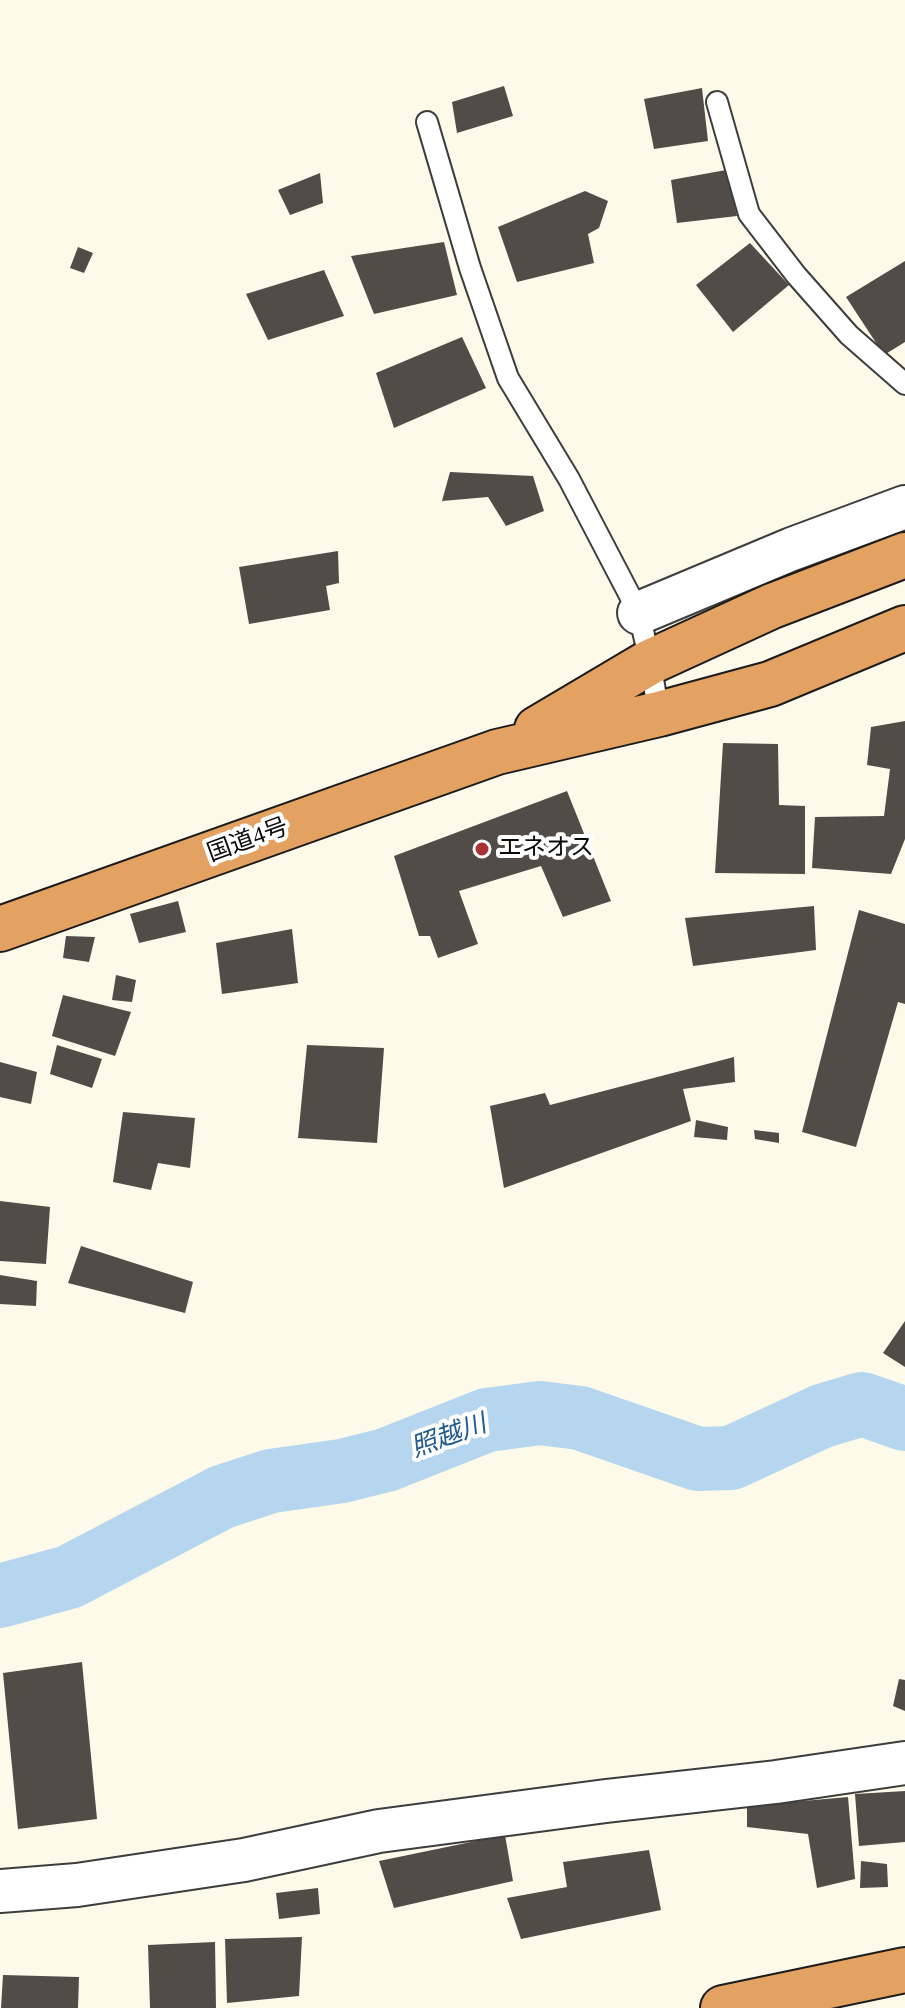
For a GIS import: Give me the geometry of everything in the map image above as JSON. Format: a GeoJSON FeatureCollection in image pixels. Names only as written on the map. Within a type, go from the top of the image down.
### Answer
{"type":"FeatureCollection","features":[{"type":"Feature","properties":{"kind":"highway","name":"国道4号"},"geometry":{"type":"LineString","coordinates":[[497,752],[650,662],[772,606],[905,555]]}},
{"type":"Feature","properties":{"kind":"highway","name":"国道4号"},"geometry":{"type":"LineString","coordinates":[[0,929],[497,752],[770,684],[905,628]]}},
{"type":"Feature","properties":{"kind":"highway"},"geometry":{"type":"LineString","coordinates":[[723,2008],[900,1970]]}},
{"type":"Feature","properties":{"kind":"street"},"geometry":{"type":"LineString","coordinates":[[639,613],[792,549],[899,523]]}},
{"type":"Feature","properties":{"kind":"street"},"geometry":{"type":"LineString","coordinates":[[0,1891],[77,1885],[244,1860],[379,1831],[905,1763]]}},
{"type":"Feature","properties":{"kind":"lane"},"geometry":{"type":"LineString","coordinates":[[717,102],[749,214],[796,275],[849,335],[905,384]]}},
{"type":"Feature","properties":{"kind":"lane"},"geometry":{"type":"LineString","coordinates":[[427,122],[470,268],[508,378],[569,479],[639,613],[659,714]]}},
{"type":"Feature","properties":{"kind":"building"},"geometry":{"type":"Polygon","coordinates":[[[504,86],[513,116],[457,133],[452,102],[504,86]]]}},
{"type":"Feature","properties":{"kind":"building"},"geometry":{"type":"Polygon","coordinates":[[[702,88],[708,141],[654,149],[644,99],[702,88]]]}},
{"type":"Feature","properties":{"kind":"building"},"geometry":{"type":"Polygon","coordinates":[[[726,170],[737,216],[677,223],[671,180],[726,170]]]}},
{"type":"Feature","properties":{"kind":"building"},"geometry":{"type":"Polygon","coordinates":[[[320,173],[323,203],[290,215],[278,190],[320,173]]]}},
{"type":"Feature","properties":{"kind":"building"},"geometry":{"type":"Polygon","coordinates":[[[585,191],[608,201],[599,228],[588,234],[594,263],[517,282],[498,227],[585,191]]]}},
{"type":"Feature","properties":{"kind":"building"},"geometry":{"type":"Polygon","coordinates":[[[444,242],[457,295],[374,314],[351,256],[444,242]]]}},
{"type":"Feature","properties":{"kind":"building"},"geometry":{"type":"Polygon","coordinates":[[[750,243],[789,285],[733,332],[696,285],[750,243]]]}},
{"type":"Feature","properties":{"kind":"building"},"geometry":{"type":"Polygon","coordinates":[[[78,247],[93,253],[84,273],[70,268],[78,247]]]}},
{"type":"Feature","properties":{"kind":"building"},"geometry":{"type":"Polygon","coordinates":[[[905,261],[905,342],[884,355],[846,297],[905,261]]]}},
{"type":"Feature","properties":{"kind":"building"},"geometry":{"type":"Polygon","coordinates":[[[324,270],[344,316],[268,340],[246,294],[324,270]]]}},
{"type":"Feature","properties":{"kind":"building"},"geometry":{"type":"Polygon","coordinates":[[[462,337],[486,388],[394,428],[376,373],[462,337]]]}},
{"type":"Feature","properties":{"kind":"building"},"geometry":{"type":"Polygon","coordinates":[[[450,472],[533,476],[544,511],[506,526],[488,497],[442,501],[450,472]]]}},
{"type":"Feature","properties":{"kind":"building"},"geometry":{"type":"Polygon","coordinates":[[[338,551],[339,583],[326,586],[330,610],[249,624],[239,567],[338,551]]]}},
{"type":"Feature","properties":{"kind":"building"},"geometry":{"type":"Polygon","coordinates":[[[905,721],[905,839],[891,874],[812,868],[815,817],[884,816],[890,769],[867,765],[871,727],[905,721]]]}},
{"type":"Feature","properties":{"kind":"building"},"geometry":{"type":"Polygon","coordinates":[[[723,743],[778,744],[779,805],[805,806],[805,874],[715,873],[723,743]]]}},
{"type":"Feature","properties":{"kind":"building"},"geometry":{"type":"Polygon","coordinates":[[[567,791],[611,901],[563,917],[541,866],[459,891],[478,944],[438,958],[430,936],[419,936],[394,856],[567,791]]]}},
{"type":"Feature","properties":{"kind":"building"},"geometry":{"type":"Polygon","coordinates":[[[178,901],[186,932],[139,943],[130,914],[178,901]]]}},
{"type":"Feature","properties":{"kind":"building"},"geometry":{"type":"Polygon","coordinates":[[[814,906],[816,950],[693,966],[685,918],[814,906]]]}},
{"type":"Feature","properties":{"kind":"building"},"geometry":{"type":"Polygon","coordinates":[[[859,910],[905,924],[905,1004],[898,1002],[856,1147],[802,1132],[859,910]]]}},
{"type":"Feature","properties":{"kind":"building"},"geometry":{"type":"Polygon","coordinates":[[[292,929],[298,983],[222,994],[216,943],[292,929]]]}},
{"type":"Feature","properties":{"kind":"building"},"geometry":{"type":"Polygon","coordinates":[[[66,936],[95,937],[89,962],[63,958],[66,936]]]}},
{"type":"Feature","properties":{"kind":"building"},"geometry":{"type":"Polygon","coordinates":[[[116,975],[136,980],[132,1002],[112,1000],[116,975]]]}},
{"type":"Feature","properties":{"kind":"building"},"geometry":{"type":"Polygon","coordinates":[[[63,995],[131,1012],[115,1056],[52,1036],[63,995]]]}},
{"type":"Feature","properties":{"kind":"building"},"geometry":{"type":"Polygon","coordinates":[[[57,1045],[102,1059],[92,1088],[50,1074],[57,1045]]]}},
{"type":"Feature","properties":{"kind":"building"},"geometry":{"type":"Polygon","coordinates":[[[307,1045],[384,1048],[377,1143],[298,1138],[307,1045]]]}},
{"type":"Feature","properties":{"kind":"building"},"geometry":{"type":"Polygon","coordinates":[[[734,1057],[735,1082],[683,1089],[691,1121],[504,1188],[490,1106],[545,1093],[550,1105],[734,1057]]]}},
{"type":"Feature","properties":{"kind":"building"},"geometry":{"type":"Polygon","coordinates":[[[0,1062],[37,1072],[31,1104],[0,1097],[0,1062]]]}},
{"type":"Feature","properties":{"kind":"building"},"geometry":{"type":"Polygon","coordinates":[[[123,1112],[195,1118],[190,1168],[158,1163],[151,1190],[113,1182],[123,1112]]]}},
{"type":"Feature","properties":{"kind":"building"},"geometry":{"type":"Polygon","coordinates":[[[696,1120],[728,1127],[727,1140],[694,1137],[696,1120]]]}},
{"type":"Feature","properties":{"kind":"building"},"geometry":{"type":"Polygon","coordinates":[[[754,1130],[779,1133],[779,1143],[755,1139],[754,1130]]]}},
{"type":"Feature","properties":{"kind":"building"},"geometry":{"type":"Polygon","coordinates":[[[0,1201],[50,1207],[46,1264],[0,1261],[0,1201]]]}},
{"type":"Feature","properties":{"kind":"building"},"geometry":{"type":"Polygon","coordinates":[[[81,1246],[193,1282],[185,1313],[68,1283],[81,1246]]]}},
{"type":"Feature","properties":{"kind":"building"},"geometry":{"type":"Polygon","coordinates":[[[0,1275],[37,1281],[36,1306],[0,1304],[0,1275]]]}},
{"type":"Feature","properties":{"kind":"building"},"geometry":{"type":"Polygon","coordinates":[[[905,1321],[905,1367],[883,1353],[905,1321]]]}},
{"type":"Feature","properties":{"kind":"building"},"geometry":{"type":"Polygon","coordinates":[[[82,1662],[97,1819],[18,1829],[3,1673],[82,1662]]]}},
{"type":"Feature","properties":{"kind":"building"},"geometry":{"type":"Polygon","coordinates":[[[899,1679],[905,1680],[905,1711],[893,1706],[899,1679]]]}},
{"type":"Feature","properties":{"kind":"building"},"geometry":{"type":"Polygon","coordinates":[[[905,1791],[905,1842],[859,1846],[855,1794],[905,1791]]]}},
{"type":"Feature","properties":{"kind":"building"},"geometry":{"type":"Polygon","coordinates":[[[848,1797],[855,1879],[817,1888],[808,1834],[747,1827],[747,1806],[848,1797]]]}},
{"type":"Feature","properties":{"kind":"building"},"geometry":{"type":"Polygon","coordinates":[[[505,1835],[513,1881],[394,1908],[379,1861],[505,1835]]]}},
{"type":"Feature","properties":{"kind":"building"},"geometry":{"type":"Polygon","coordinates":[[[649,1850],[661,1910],[521,1939],[507,1898],[567,1887],[563,1862],[649,1850]]]}},
{"type":"Feature","properties":{"kind":"building"},"geometry":{"type":"Polygon","coordinates":[[[861,1861],[887,1864],[888,1887],[860,1888],[861,1861]]]}},
{"type":"Feature","properties":{"kind":"building"},"geometry":{"type":"Polygon","coordinates":[[[318,1888],[320,1914],[279,1919],[276,1893],[318,1888]]]}},
{"type":"Feature","properties":{"kind":"building"},"geometry":{"type":"Polygon","coordinates":[[[302,1937],[299,1996],[227,2003],[225,1939],[302,1937]]]}},
{"type":"Feature","properties":{"kind":"building"},"geometry":{"type":"Polygon","coordinates":[[[215,1942],[216,2008],[150,2008],[148,1945],[215,1942]]]}},
{"type":"Feature","properties":{"kind":"building"},"geometry":{"type":"Polygon","coordinates":[[[3,1975],[79,1977],[78,2008],[1,2008],[3,1975]]]}},
{"type":"Feature","properties":{"kind":"waterway","name":"照越川"},"geometry":{"type":"LineString","coordinates":[[0,1596],[69,1577],[222,1497],[271,1481],[342,1471],[386,1460],[487,1420],[540,1413],[580,1418],[698,1459],[731,1458],[822,1416],[862,1404],[905,1419]]}},
{"type":"Feature","properties":{"kind":"place","name":"エネオス"},"geometry":{"type":"Point","coordinates":[482,849]}}]}
